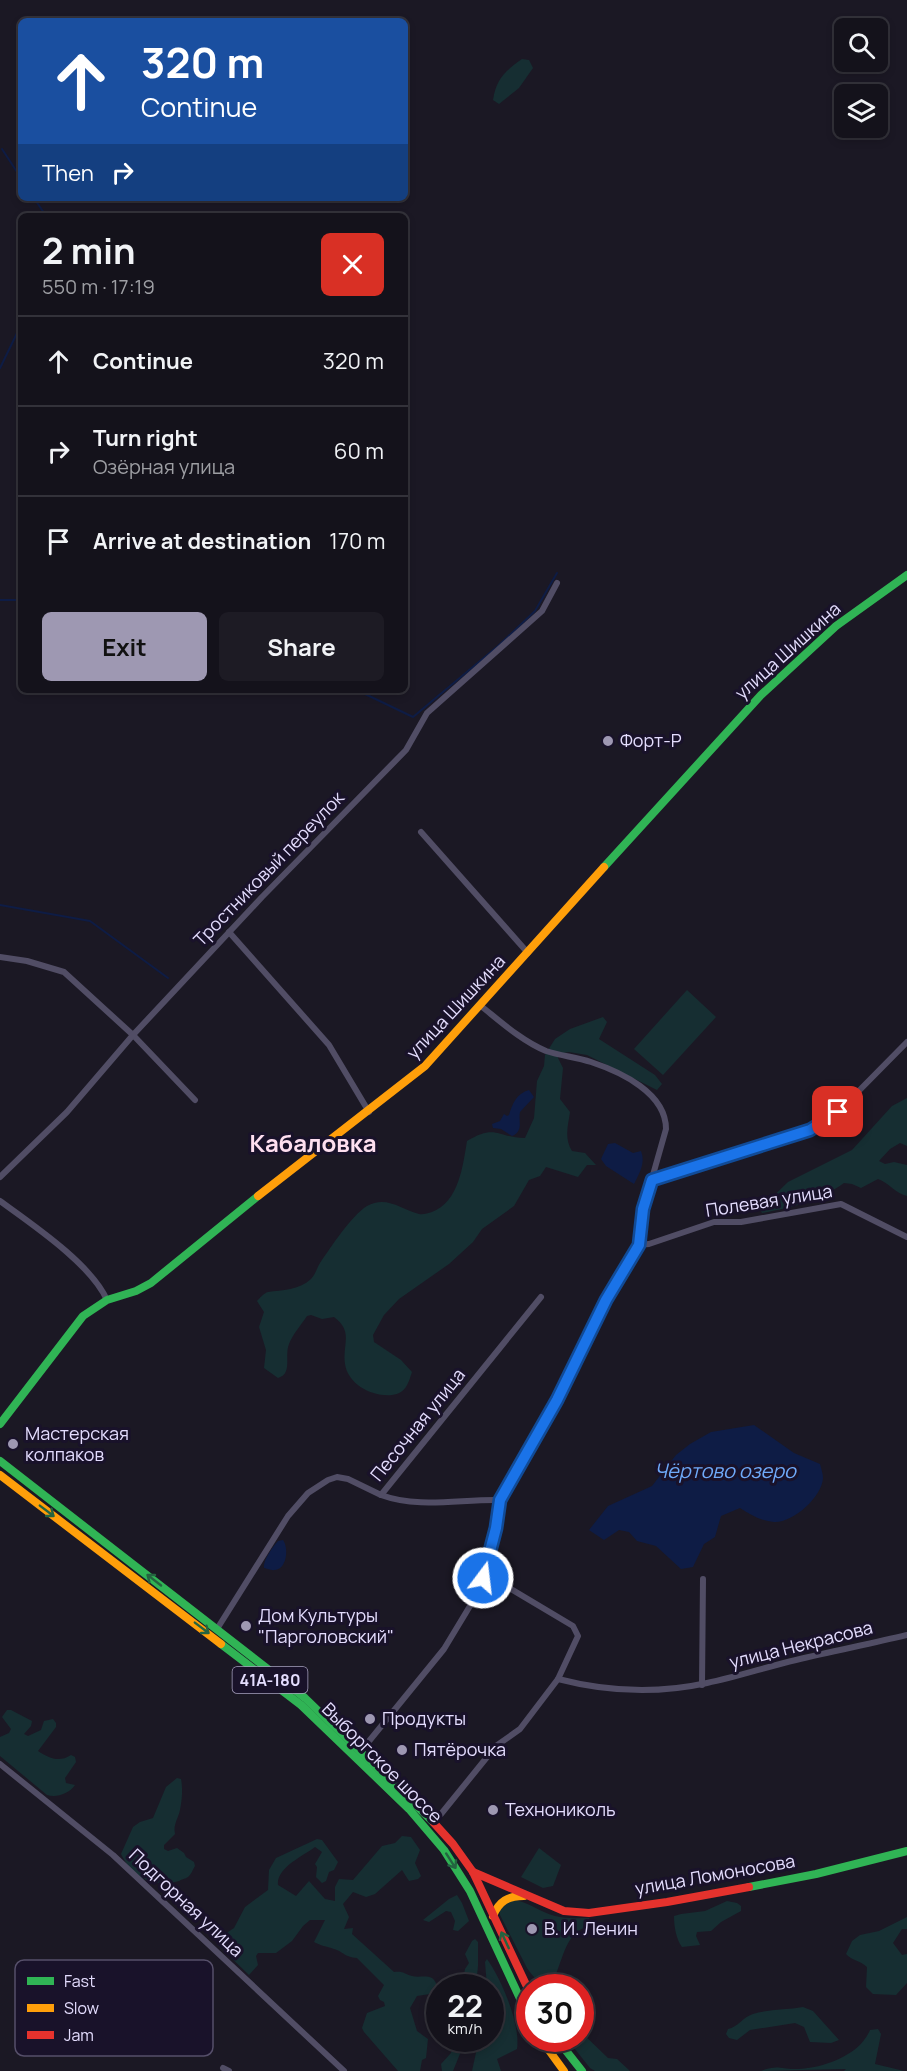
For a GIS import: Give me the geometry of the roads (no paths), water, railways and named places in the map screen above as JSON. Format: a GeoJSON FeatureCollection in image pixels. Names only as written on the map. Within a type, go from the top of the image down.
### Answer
{"type":"FeatureCollection","features":[{"type":"Feature","properties":{"kind":"street","name":"улица Шишкина"},"geometry":{"type":"LineString","coordinates":[[0,1424],[83,1316],[107,1300],[136,1291],[151,1283],[259,1195],[369,1112],[425,1066],[761,695],[836,626],[907,575]]}},
{"type":"Feature","properties":{"kind":"street","name":"Тростниковый переулок"},"geometry":{"type":"LineString","coordinates":[[0,1177],[67,1112],[133,1035],[270,888],[406,750],[428,712],[543,611],[557,583]]}},
{"type":"Feature","properties":{"kind":"street"},"geometry":{"type":"LineString","coordinates":[[421,832],[528,953]]}},
{"type":"Feature","properties":{"kind":"street"},"geometry":{"type":"LineString","coordinates":[[229,932],[328,1045],[369,1112]]}},
{"type":"Feature","properties":{"kind":"street"},"geometry":{"type":"LineString","coordinates":[[0,957],[27,961],[64,972],[133,1035],[195,1100]]}},
{"type":"Feature","properties":{"kind":"street"},"geometry":{"type":"LineString","coordinates":[[361,1751],[444,1649],[473,1601],[484,1573],[496,1528],[500,1500],[557,1400],[606,1300],[639,1245],[643,1209],[666,1129],[666,1117],[658,1102],[640,1087],[613,1070],[589,1061],[545,1050],[525,1039],[481,1006]]}},
{"type":"Feature","properties":{"kind":"street"},"geometry":{"type":"LineString","coordinates":[[652,1180],[810,1130],[838,1112],[907,1042]]}},
{"type":"Feature","properties":{"kind":"street"},"geometry":{"type":"LineString","coordinates":[[0,1201],[90,1273],[101,1286],[107,1300]]}},
{"type":"Feature","properties":{"kind":"street","name":"Полевая улица"},"geometry":{"type":"LineString","coordinates":[[639,1245],[649,1244],[714,1222],[741,1222],[841,1204],[907,1237]]}},
{"type":"Feature","properties":{"kind":"street","name":"Песочная улица"},"geometry":{"type":"LineString","coordinates":[[217,1629],[288,1516],[308,1493],[337,1477],[348,1479],[381,1495],[540,1297]]}},
{"type":"Feature","properties":{"kind":"street","name":"Выборгское шоссе"},"geometry":{"type":"LineString","coordinates":[[0,1461],[305,1698],[433,1821],[473,1872],[521,1974]]}},
{"type":"Feature","properties":{"kind":"street","name":"Выборгское шоссе"},"geometry":{"type":"LineString","coordinates":[[0,1475],[301,1705],[409,1809],[444,1850],[459,1872],[516,1990]]}},
{"type":"Feature","properties":{"kind":"street"},"geometry":{"type":"LineString","coordinates":[[381,1495],[414,1502],[500,1500]]}},
{"type":"Feature","properties":{"kind":"street"},"geometry":{"type":"LineString","coordinates":[[433,1821],[496,1746],[520,1729],[558,1679],[578,1636],[573,1626],[484,1573]]}},
{"type":"Feature","properties":{"kind":"street","name":"улица Некрасова"},"geometry":{"type":"LineString","coordinates":[[702,1684],[703,1579]]}},
{"type":"Feature","properties":{"kind":"street","name":"улица Некрасова"},"geometry":{"type":"LineString","coordinates":[[558,1679],[590,1687],[633,1691],[675,1689],[907,1635]]}},
{"type":"Feature","properties":{"kind":"street","name":"Подгорная улица"},"geometry":{"type":"LineString","coordinates":[[0,1764],[113,1855],[344,2071]]}},
{"type":"Feature","properties":{"kind":"street","name":"улица Ломоносова"},"geometry":{"type":"LineString","coordinates":[[473,1872],[564,1911],[589,1913],[612,1911],[816,1874],[907,1851]]}},
{"type":"Feature","properties":{"kind":"street"},"geometry":{"type":"LineString","coordinates":[[493,1916],[498,1904],[505,1898],[530,1897]]}},
{"type":"Feature","properties":{"kind":"street"},"geometry":{"type":"LineString","coordinates":[[550,2052],[564,2071]]}},
{"type":"Feature","properties":{"kind":"street"},"geometry":{"type":"LineString","coordinates":[[567,2052],[582,2071]]}},
{"type":"Feature","properties":{"kind":"water"},"geometry":{"type":"Polygon","coordinates":[[[529,1090],[534,1097],[520,1112],[519,1129],[516,1134],[512,1136],[501,1129],[493,1128],[492,1124],[500,1121],[504,1114],[509,1115],[518,1096],[529,1090]]]}},
{"type":"Feature","properties":{"kind":"water"},"geometry":{"type":"Polygon","coordinates":[[[615,1143],[633,1153],[641,1151],[642,1164],[634,1184],[606,1166],[601,1159],[608,1144],[615,1143]]]}},
{"type":"Feature","properties":{"kind":"water","name":"Чёртово озеро"},"geometry":{"type":"Polygon","coordinates":[[[754,1425],[794,1453],[820,1464],[823,1476],[818,1493],[798,1514],[774,1522],[760,1519],[740,1508],[721,1516],[715,1537],[704,1544],[693,1567],[681,1569],[656,1546],[637,1541],[629,1532],[619,1530],[604,1540],[589,1530],[608,1506],[652,1486],[676,1455],[690,1444],[711,1432],[754,1425]]]}},
{"type":"Feature","properties":{"kind":"water"},"geometry":{"type":"Polygon","coordinates":[[[283,1540],[286,1558],[282,1566],[273,1570],[264,1568],[271,1551],[278,1541],[283,1540]]]}},
{"type":"Feature","properties":{"kind":"waterway"},"geometry":{"type":"LineString","coordinates":[[2,149],[18,173]]}},
{"type":"Feature","properties":{"kind":"waterway"},"geometry":{"type":"LineString","coordinates":[[36,201],[44,213]]}},
{"type":"Feature","properties":{"kind":"waterway"},"geometry":{"type":"LineString","coordinates":[[0,368],[18,331]]}},
{"type":"Feature","properties":{"kind":"waterway"},"geometry":{"type":"LineString","coordinates":[[363,693],[413,717],[498,646],[535,611],[557,573]]}},
{"type":"Feature","properties":{"kind":"waterway"},"geometry":{"type":"LineString","coordinates":[[0,600],[18,600]]}},
{"type":"Feature","properties":{"kind":"waterway"},"geometry":{"type":"LineString","coordinates":[[0,905],[90,921],[168,978]]}},
{"type":"Feature","properties":{"kind":"place","name":"Форт-Р"},"geometry":{"type":"Point","coordinates":[608,741]}},
{"type":"Feature","properties":{"kind":"place","name":"Мастерская колпаков"},"geometry":{"type":"Point","coordinates":[13,1444]}},
{"type":"Feature","properties":{"kind":"place","name":"Дом Культуры \"Парголовский\""},"geometry":{"type":"Point","coordinates":[246,1626]}},
{"type":"Feature","properties":{"kind":"place","name":"Продукты"},"geometry":{"type":"Point","coordinates":[370,1719]}},
{"type":"Feature","properties":{"kind":"place","name":"Пятёрочка"},"geometry":{"type":"Point","coordinates":[402,1750]}},
{"type":"Feature","properties":{"kind":"place","name":"Технониколь"},"geometry":{"type":"Point","coordinates":[493,1810]}},
{"type":"Feature","properties":{"kind":"place","name":"В. И. Ленин"},"geometry":{"type":"Point","coordinates":[532,1929]}},
{"type":"Feature","properties":{"kind":"district","name":"Кабаловка"},"geometry":{"type":"Point","coordinates":[313,1144]}}]}
